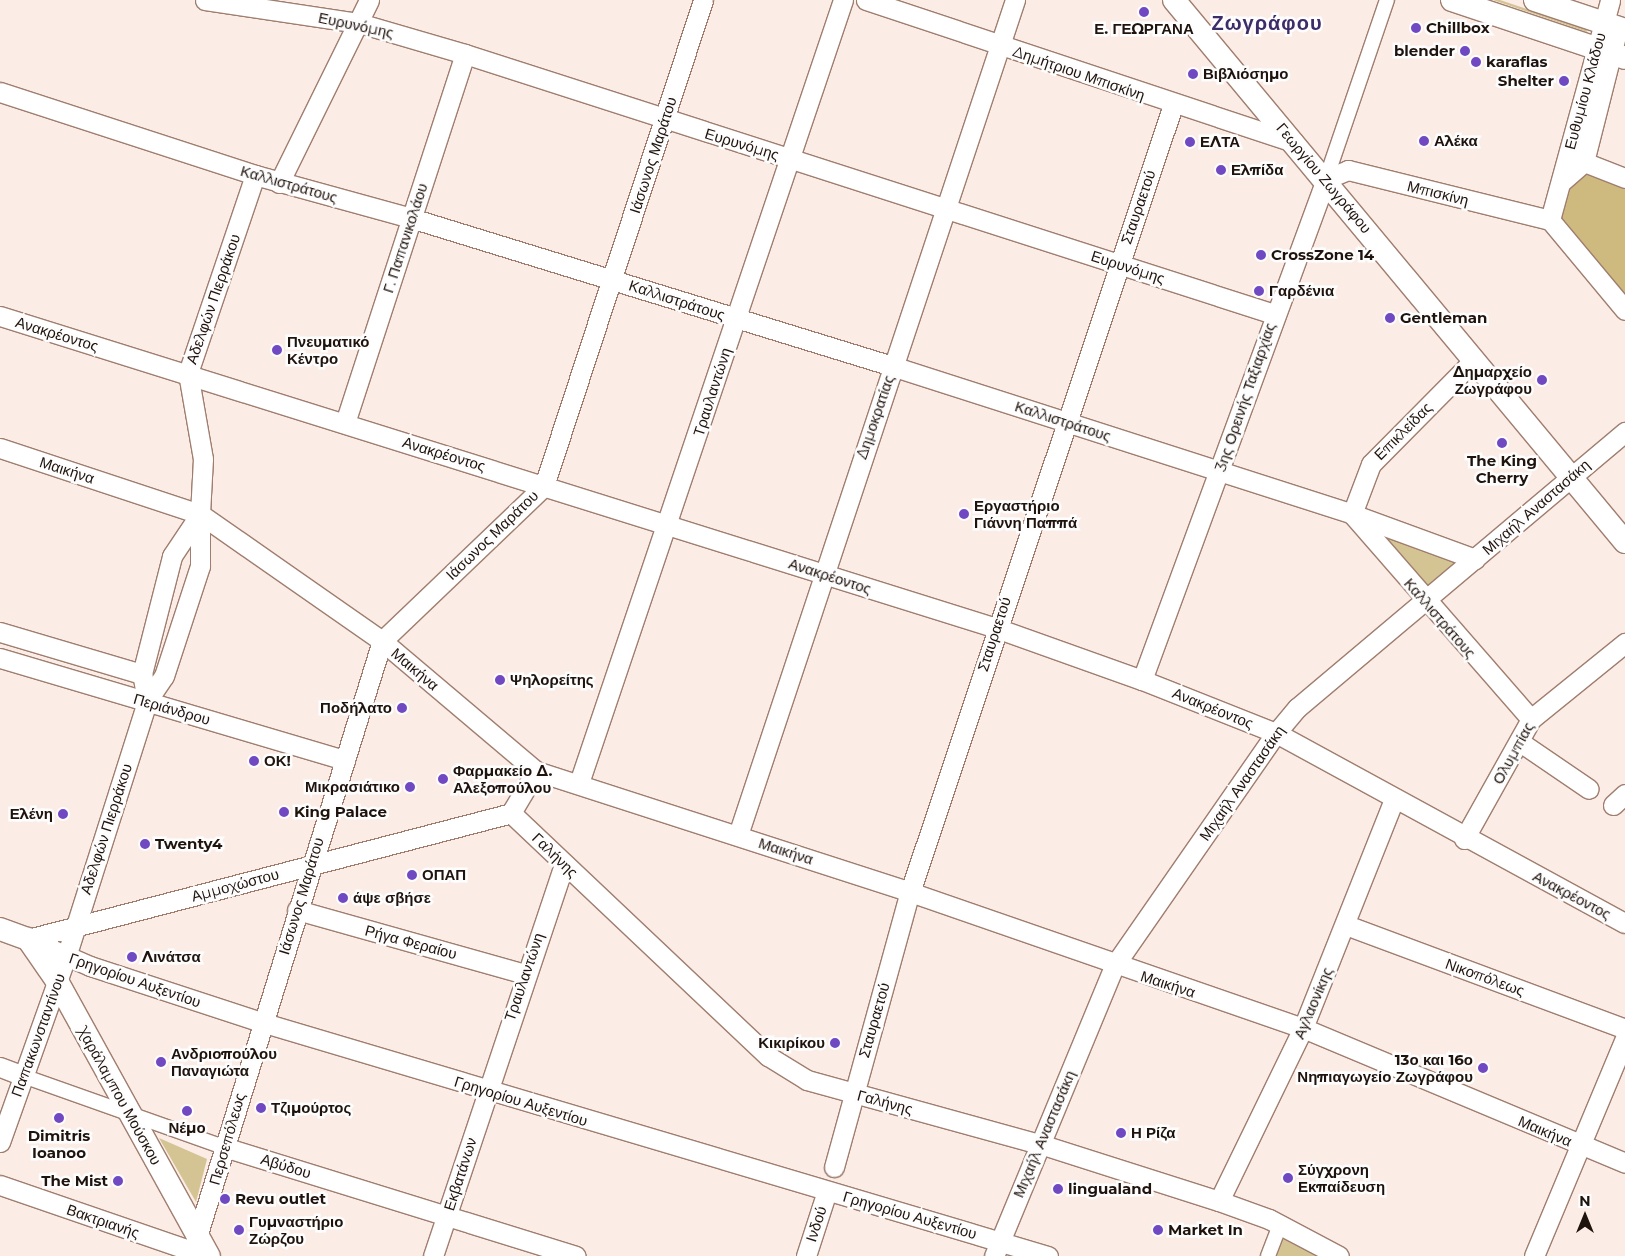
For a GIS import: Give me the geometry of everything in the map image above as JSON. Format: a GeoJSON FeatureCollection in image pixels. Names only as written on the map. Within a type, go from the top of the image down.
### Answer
{"type":"FeatureCollection","features":[{"type":"Feature","properties":{"kind":"street","name":"Ευρυνόμης"},"geometry":{"type":"LineString","coordinates":[[207,0],[359,23],[465,54],[665,120],[1274,314]]}},
{"type":"Feature","properties":{"kind":"street"},"geometry":{"type":"LineString","coordinates":[[279,182],[369,0]]}},
{"type":"Feature","properties":{"kind":"street","name":"Ιάσωνος Μαράτου"},"geometry":{"type":"LineString","coordinates":[[261,1022],[382,641],[544,486],[613,280],[703,0]]}},
{"type":"Feature","properties":{"kind":"street","name":"Τραυλαντώνη"},"geometry":{"type":"LineString","coordinates":[[579,783],[668,525],[735,319],[792,160],[843,0]]}},
{"type":"Feature","properties":{"kind":"street","name":"Δημήτριου Μπισκίνη"},"geometry":{"type":"LineString","coordinates":[[866,0],[1173,105],[1294,142]]}},
{"type":"Feature","properties":{"kind":"street","name":"Δημοκρατίας"},"geometry":{"type":"LineString","coordinates":[[738,835],[822,574],[1014,0]]}},
{"type":"Feature","properties":{"kind":"street","name":"Γεωργίου Ζωγράφου"},"geometry":{"type":"LineString","coordinates":[[1174,0],[1326,179],[1625,542]]}},
{"type":"Feature","properties":{"kind":"street","name":"3ης Ορεινής Ταξιαρχίας"},"geometry":{"type":"LineString","coordinates":[[1142,680],[1219,471],[1274,314],[1326,179],[1386,0]]}},
{"type":"Feature","properties":{"kind":"street"},"geometry":{"type":"LineString","coordinates":[[1452,0],[1611,53]]}},
{"type":"Feature","properties":{"kind":"street"},"geometry":{"type":"LineString","coordinates":[[1535,0],[1615,27]]}},
{"type":"Feature","properties":{"kind":"street","name":"Ευθυμίου Κλάδου"},"geometry":{"type":"LineString","coordinates":[[1561,182],[1584,162],[1611,53],[1615,27],[1610,0]]}},
{"type":"Feature","properties":{"kind":"street","name":"Ευθυμίου Κλάδου"},"geometry":{"type":"LineString","coordinates":[[1550,220],[1561,182],[1611,53]]}},
{"type":"Feature","properties":{"kind":"street","name":"Γ. Παπανικολάου"},"geometry":{"type":"LineString","coordinates":[[345,423],[465,54]]}},
{"type":"Feature","properties":{"kind":"street","name":"Καλλιστράτους"},"geometry":{"type":"LineString","coordinates":[[0,92],[255,175],[411,218],[892,366],[1352,514],[1475,559]]}},
{"type":"Feature","properties":{"kind":"street","name":"Σταυραετού"},"geometry":{"type":"LineString","coordinates":[[834,1167],[910,892],[996,628],[1173,105]]}},
{"type":"Feature","properties":{"kind":"street"},"geometry":{"type":"LineString","coordinates":[[1584,162],[1625,178]]}},
{"type":"Feature","properties":{"kind":"street","name":"Μπισκίνη"},"geometry":{"type":"LineString","coordinates":[[1326,179],[1348,170],[1550,220]]}},
{"type":"Feature","properties":{"kind":"street","name":"Αδελφών Πιερράκου"},"geometry":{"type":"LineString","coordinates":[[66,957],[147,701],[164,676],[200,566],[203,459],[188,373],[255,175]]}},
{"type":"Feature","properties":{"kind":"street"},"geometry":{"type":"LineString","coordinates":[[1550,220],[1625,310]]}},
{"type":"Feature","properties":{"kind":"street","name":"Ανακρέοντος"},"geometry":{"type":"LineString","coordinates":[[0,316],[188,373],[996,628],[1142,680],[1276,733],[1464,839],[1625,923]]}},
{"type":"Feature","properties":{"kind":"street","name":"Επικλείδας"},"geometry":{"type":"LineString","coordinates":[[1352,514],[1371,464],[1474,360]]}},
{"type":"Feature","properties":{"kind":"street","name":"Μιχαήλ Αναστασάκη"},"geometry":{"type":"LineString","coordinates":[[997,1249],[1114,966],[1276,733],[1297,708],[1425,602],[1570,476],[1625,432]]}},
{"type":"Feature","properties":{"kind":"street","name":"Μαικήνα"},"geometry":{"type":"LineString","coordinates":[[0,448],[200,514],[382,641],[536,771],[579,783],[910,892],[1114,966],[1303,1028],[1581,1147],[1625,1163]]}},
{"type":"Feature","properties":{"kind":"street","name":"Αδελφών Πιερράκου"},"geometry":{"type":"LineString","coordinates":[[147,701],[142,674],[172,556],[200,514]]}},
{"type":"Feature","properties":{"kind":"street","name":"Καλλιστράτους"},"geometry":{"type":"LineString","coordinates":[[1352,514],[1425,602],[1531,719]]}},
{"type":"Feature","properties":{"kind":"street","name":"Περιάνδρου"},"geometry":{"type":"LineString","coordinates":[[0,632],[142,674]]}},
{"type":"Feature","properties":{"kind":"street","name":"Ολυμπίας"},"geometry":{"type":"LineString","coordinates":[[1464,839],[1520,742],[1531,719],[1625,643]]}},
{"type":"Feature","properties":{"kind":"street","name":"Περιάνδρου"},"geometry":{"type":"LineString","coordinates":[[0,658],[345,760]]}},
{"type":"Feature","properties":{"kind":"street"},"geometry":{"type":"LineString","coordinates":[[1520,742],[1589,789]]}},
{"type":"Feature","properties":{"kind":"street"},"geometry":{"type":"LineString","coordinates":[[511,813],[536,771]]}},
{"type":"Feature","properties":{"kind":"street","name":"Αγλαονίκης"},"geometry":{"type":"LineString","coordinates":[[1219,1201],[1303,1028],[1346,925],[1394,799]]}},
{"type":"Feature","properties":{"kind":"street","name":"Αμμοχώστου"},"geometry":{"type":"LineString","coordinates":[[28,939],[511,813]]}},
{"type":"Feature","properties":{"kind":"street","name":"Γαλήνης"},"geometry":{"type":"LineString","coordinates":[[511,813],[768,1056],[807,1080],[1040,1144],[1219,1201],[1280,1225],[1327,1253]]}},
{"type":"Feature","properties":{"kind":"street","name":"Τραυλαντώνη"},"geometry":{"type":"LineString","coordinates":[[486,1091],[564,864]]}},
{"type":"Feature","properties":{"kind":"street","name":"Ρήγα Φεραίου"},"geometry":{"type":"LineString","coordinates":[[297,910],[525,974]]}},
{"type":"Feature","properties":{"kind":"street","name":"Νικοπόλεως"},"geometry":{"type":"LineString","coordinates":[[1346,925],[1625,1029]]}},
{"type":"Feature","properties":{"kind":"street","name":"Γρηγορίου Αυξεντίου"},"geometry":{"type":"LineString","coordinates":[[0,928],[66,957],[261,1022],[486,1091],[827,1191],[997,1249],[1048,1256]]}},
{"type":"Feature","properties":{"kind":"street","name":"Χαράλαμπου Μούσκου"},"geometry":{"type":"LineString","coordinates":[[28,939],[57,981],[129,1110],[200,1251]]}},
{"type":"Feature","properties":{"kind":"street","name":"Παπακωνσταντίνου"},"geometry":{"type":"LineString","coordinates":[[0,1142],[66,957]]}},
{"type":"Feature","properties":{"kind":"street","name":"Περσεπόλεως"},"geometry":{"type":"LineString","coordinates":[[200,1251],[224,1147],[261,1022]]}},
{"type":"Feature","properties":{"kind":"street"},"geometry":{"type":"LineString","coordinates":[[1534,1256],[1625,1038]]}},
{"type":"Feature","properties":{"kind":"street","name":"Αβύδου"},"geometry":{"type":"LineString","coordinates":[[0,1067],[129,1110],[224,1147],[576,1256]]}},
{"type":"Feature","properties":{"kind":"street","name":"Εκβατάνων"},"geometry":{"type":"LineString","coordinates":[[432,1256],[447,1215],[486,1091]]}},
{"type":"Feature","properties":{"kind":"street","name":"Βακτριανής"},"geometry":{"type":"LineString","coordinates":[[0,1186],[200,1251]]}},
{"type":"Feature","properties":{"kind":"street","name":"Ινδού"},"geometry":{"type":"LineString","coordinates":[[806,1256],[827,1191]]}},
{"type":"Feature","properties":{"kind":"street"},"geometry":{"type":"LineString","coordinates":[[1268,1256],[1280,1225]]}},
{"type":"Feature","properties":{"kind":"shaded area"},"geometry":{"type":"Polygon","coordinates":[[[1493,0],[1500,0],[1587,29],[1587,32],[1493,0]]]}},
{"type":"Feature","properties":{"kind":"shaded area"},"geometry":{"type":"Polygon","coordinates":[[[1588,172],[1625,188],[1625,300],[1560,220],[1569,186],[1588,172]]]}},
{"type":"Feature","properties":{"kind":"shaded area"},"geometry":{"type":"Polygon","coordinates":[[[1369,526],[1465,561],[1425,592],[1369,526]]]}},
{"type":"Feature","properties":{"kind":"shaded area"},"geometry":{"type":"Polygon","coordinates":[[[159,1138],[207,1159],[196,1202],[159,1138]]]}},
{"type":"Feature","properties":{"kind":"shaded area"},"geometry":{"type":"Polygon","coordinates":[[[1280,1235],[1318,1256],[1271,1256],[1280,1235]]]}},
{"type":"Feature","properties":{"kind":"place","name":"Ε. ΓΕΩΡΓΑΝΑ"},"geometry":{"type":"Point","coordinates":[1144,12]}},
{"type":"Feature","properties":{"kind":"place","name":"Chillbox"},"geometry":{"type":"Point","coordinates":[1416,28]}},
{"type":"Feature","properties":{"kind":"place","name":"blender"},"geometry":{"type":"Point","coordinates":[1465,51]}},
{"type":"Feature","properties":{"kind":"place","name":"karaflas"},"geometry":{"type":"Point","coordinates":[1476,62]}},
{"type":"Feature","properties":{"kind":"place","name":"Βιβλιόσημο"},"geometry":{"type":"Point","coordinates":[1193,74]}},
{"type":"Feature","properties":{"kind":"place","name":"Shelter"},"geometry":{"type":"Point","coordinates":[1564,81]}},
{"type":"Feature","properties":{"kind":"place","name":"Αλέκα"},"geometry":{"type":"Point","coordinates":[1424,141]}},
{"type":"Feature","properties":{"kind":"place","name":"ΕΛΤΑ"},"geometry":{"type":"Point","coordinates":[1190,142]}},
{"type":"Feature","properties":{"kind":"place","name":"Ελπίδα"},"geometry":{"type":"Point","coordinates":[1221,170]}},
{"type":"Feature","properties":{"kind":"place","name":"CrossZone 14"},"geometry":{"type":"Point","coordinates":[1261,255]}},
{"type":"Feature","properties":{"kind":"place","name":"Γαρδένια"},"geometry":{"type":"Point","coordinates":[1259,291]}},
{"type":"Feature","properties":{"kind":"place","name":"Gentleman"},"geometry":{"type":"Point","coordinates":[1390,318]}},
{"type":"Feature","properties":{"kind":"place","name":"Πνευματικό Κέντρο"},"geometry":{"type":"Point","coordinates":[277,350]}},
{"type":"Feature","properties":{"kind":"place","name":"Δημαρχείο Ζωγράφου"},"geometry":{"type":"Point","coordinates":[1542,380]}},
{"type":"Feature","properties":{"kind":"place","name":"The King Cherry"},"geometry":{"type":"Point","coordinates":[1502,443]}},
{"type":"Feature","properties":{"kind":"place","name":"Εργαστήριο Γιάννη Παππά"},"geometry":{"type":"Point","coordinates":[964,514]}},
{"type":"Feature","properties":{"kind":"place","name":"Ψηλορείτης"},"geometry":{"type":"Point","coordinates":[500,680]}},
{"type":"Feature","properties":{"kind":"place","name":"Ποδήλατο"},"geometry":{"type":"Point","coordinates":[402,708]}},
{"type":"Feature","properties":{"kind":"place","name":"ΟΚ!"},"geometry":{"type":"Point","coordinates":[254,761]}},
{"type":"Feature","properties":{"kind":"place","name":"Φαρμακείο Δ. Αλεξοπούλου"},"geometry":{"type":"Point","coordinates":[443,779]}},
{"type":"Feature","properties":{"kind":"place","name":"Μικρασιάτικο"},"geometry":{"type":"Point","coordinates":[410,787]}},
{"type":"Feature","properties":{"kind":"place","name":"King Palace"},"geometry":{"type":"Point","coordinates":[284,812]}},
{"type":"Feature","properties":{"kind":"place","name":"Ελένη"},"geometry":{"type":"Point","coordinates":[63,814]}},
{"type":"Feature","properties":{"kind":"place","name":"Twenty4"},"geometry":{"type":"Point","coordinates":[145,844]}},
{"type":"Feature","properties":{"kind":"place","name":"ΟΠΑΠ"},"geometry":{"type":"Point","coordinates":[412,875]}},
{"type":"Feature","properties":{"kind":"place","name":"άψε σβήσε"},"geometry":{"type":"Point","coordinates":[343,898]}},
{"type":"Feature","properties":{"kind":"place","name":"Λινάτσα"},"geometry":{"type":"Point","coordinates":[132,957]}},
{"type":"Feature","properties":{"kind":"place","name":"Κικιρίκου"},"geometry":{"type":"Point","coordinates":[835,1043]}},
{"type":"Feature","properties":{"kind":"place","name":"Ανδριοπούλου Παναγιώτα"},"geometry":{"type":"Point","coordinates":[161,1062]}},
{"type":"Feature","properties":{"kind":"place","name":"13ο και 16ο Νηπιαγωγείο Ζωγράφου"},"geometry":{"type":"Point","coordinates":[1483,1068]}},
{"type":"Feature","properties":{"kind":"place","name":"Τζιμούρτος"},"geometry":{"type":"Point","coordinates":[261,1108]}},
{"type":"Feature","properties":{"kind":"place","name":"Νέμο"},"geometry":{"type":"Point","coordinates":[187,1111]}},
{"type":"Feature","properties":{"kind":"place","name":"Dimitris Ioanoo"},"geometry":{"type":"Point","coordinates":[59,1118]}},
{"type":"Feature","properties":{"kind":"place","name":"Η Ρίζα"},"geometry":{"type":"Point","coordinates":[1121,1133]}},
{"type":"Feature","properties":{"kind":"place","name":"Σύγχρονη Εκπαίδευση"},"geometry":{"type":"Point","coordinates":[1288,1178]}},
{"type":"Feature","properties":{"kind":"place","name":"The Mist"},"geometry":{"type":"Point","coordinates":[118,1181]}},
{"type":"Feature","properties":{"kind":"place","name":"lingualand"},"geometry":{"type":"Point","coordinates":[1058,1189]}},
{"type":"Feature","properties":{"kind":"place","name":"Revu outlet"},"geometry":{"type":"Point","coordinates":[225,1199]}},
{"type":"Feature","properties":{"kind":"place","name":"Γυμναστήριο Ζώρζου"},"geometry":{"type":"Point","coordinates":[239,1230]}},
{"type":"Feature","properties":{"kind":"place","name":"Market In"},"geometry":{"type":"Point","coordinates":[1158,1230]}},
{"type":"Feature","properties":{"kind":"district","name":"Ζωγράφου"},"geometry":{"type":"Point","coordinates":[1267,23]}}]}
